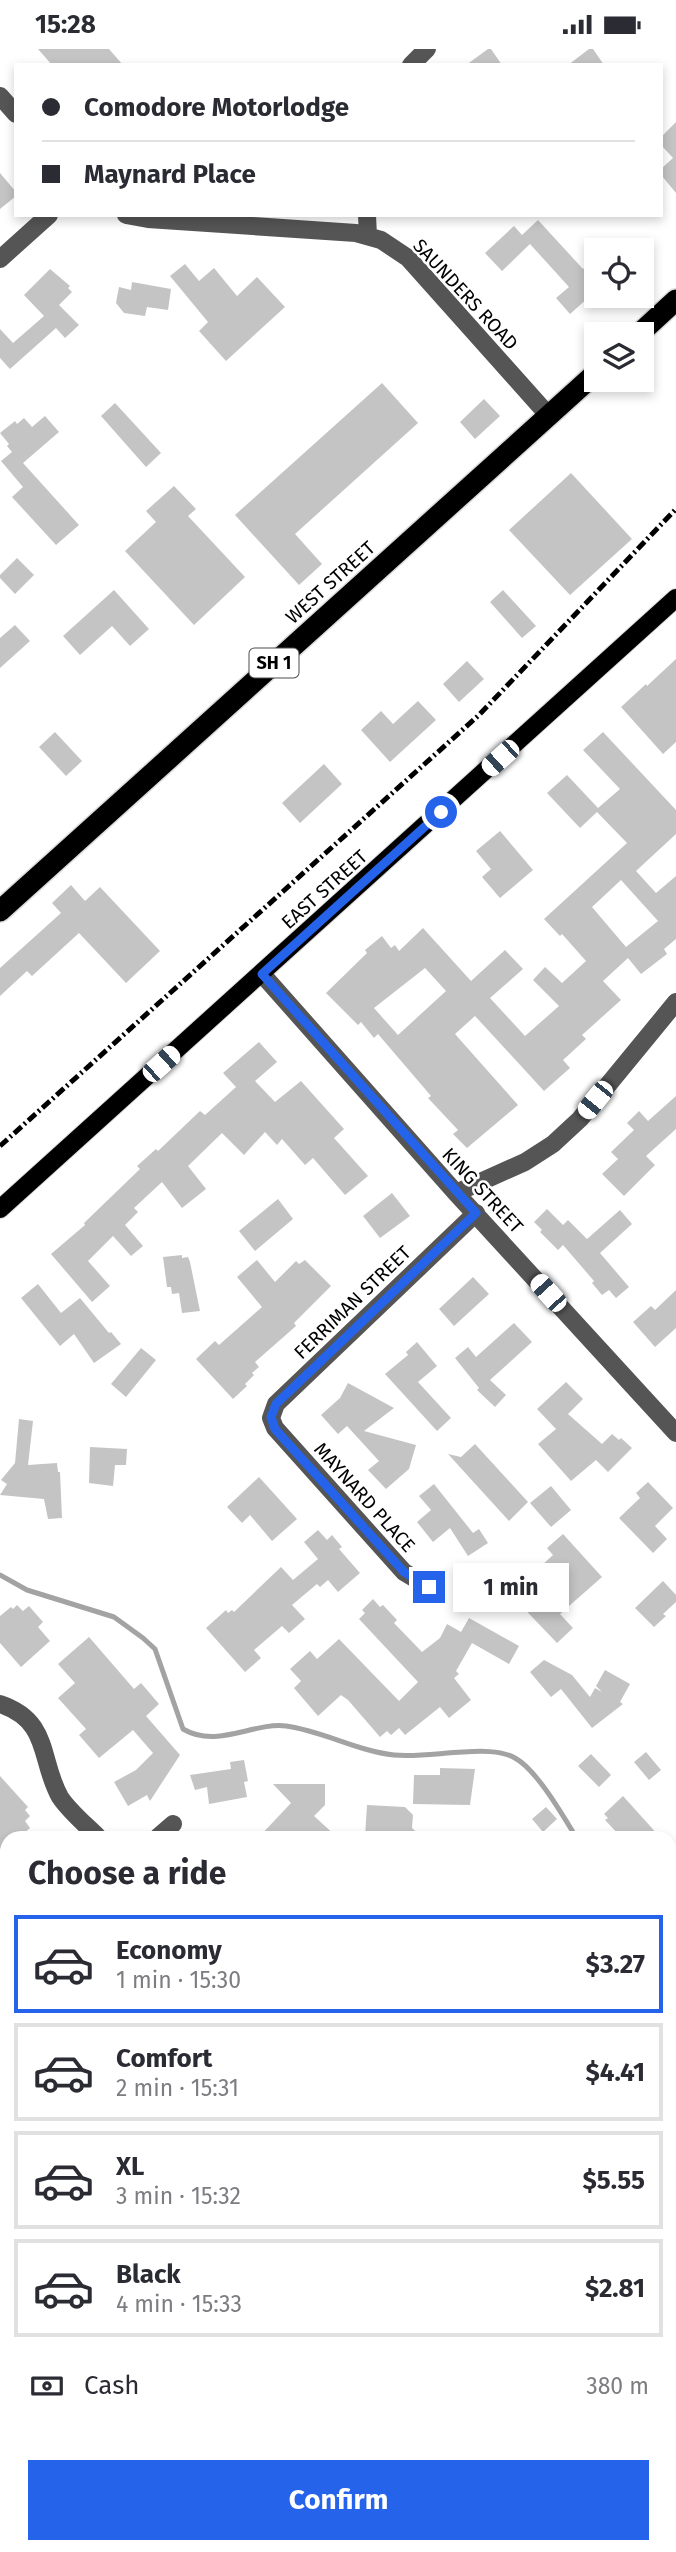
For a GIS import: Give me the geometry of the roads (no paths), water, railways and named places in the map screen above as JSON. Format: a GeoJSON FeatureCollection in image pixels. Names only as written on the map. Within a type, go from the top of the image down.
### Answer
{"type":"FeatureCollection","features":[{"type":"Feature","properties":{"kind":"highway"},"geometry":{"type":"LineString","coordinates":[[652,322],[676,300]]}},
{"type":"Feature","properties":{"kind":"highway","name":"WEST STREET"},"geometry":{"type":"LineString","coordinates":[[0,911],[584,384]]}},
{"type":"Feature","properties":{"kind":"main road","name":"EAST STREET"},"geometry":{"type":"LineString","coordinates":[[0,1209],[676,598]]}},
{"type":"Feature","properties":{"kind":"street"},"geometry":{"type":"LineString","coordinates":[[413,63],[427,49]]}},
{"type":"Feature","properties":{"kind":"street"},"geometry":{"type":"LineString","coordinates":[[0,96],[14,112]]}},
{"type":"Feature","properties":{"kind":"street"},"geometry":{"type":"LineString","coordinates":[[0,259],[47,217]]}},
{"type":"Feature","properties":{"kind":"street","name":"SAUNDERS ROAD"},"geometry":{"type":"LineString","coordinates":[[137,217],[342,231],[369,236],[394,247],[408,258],[549,416]]}},
{"type":"Feature","properties":{"kind":"street"},"geometry":{"type":"LineString","coordinates":[[367,217],[369,236]]}},
{"type":"Feature","properties":{"kind":"street","name":"KING STREET"},"geometry":{"type":"LineString","coordinates":[[262,974],[456,1193],[676,1433]]}},
{"type":"Feature","properties":{"kind":"street"},"geometry":{"type":"LineString","coordinates":[[456,1193],[525,1162],[553,1144],[580,1119],[676,1002]]}},
{"type":"Feature","properties":{"kind":"street","name":"FERRIMAN STREET"},"geometry":{"type":"LineString","coordinates":[[275,1429],[271,1417],[276,1404],[476,1213]]}},
{"type":"Feature","properties":{"kind":"street","name":"MAYNARD PLACE"},"geometry":{"type":"LineString","coordinates":[[275,1429],[404,1572],[429,1587]]}},
{"type":"Feature","properties":{"kind":"street"},"geometry":{"type":"LineString","coordinates":[[0,1704],[13,1709],[37,1730],[60,1797],[91,1831]]}},
{"type":"Feature","properties":{"kind":"street"},"geometry":{"type":"LineString","coordinates":[[165,1831],[173,1824]]}},
{"type":"Feature","properties":{"kind":"waterway"},"geometry":{"type":"LineString","coordinates":[[0,1575],[27,1590],[114,1617],[143,1638],[155,1649],[183,1729],[196,1734],[222,1736],[286,1726],[394,1755],[476,1751],[503,1754],[515,1758],[532,1772],[572,1831]]}},
{"type":"Feature","properties":{"kind":"railway"},"geometry":{"type":"LineString","coordinates":[[0,1146],[479,715],[676,509]]}}]}
